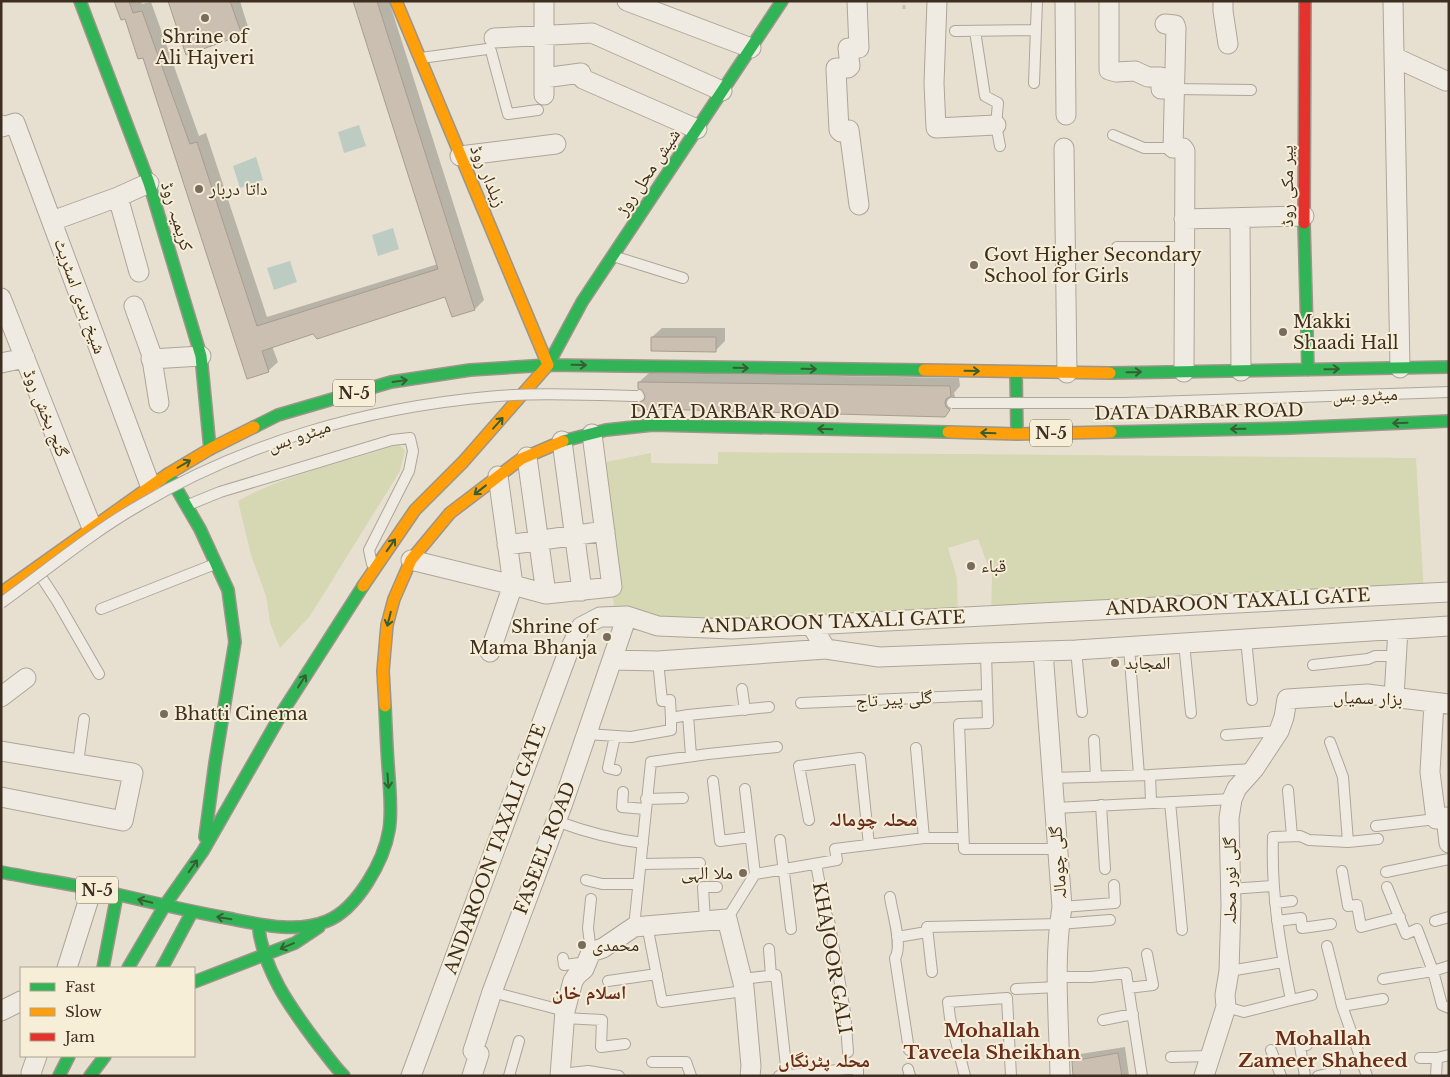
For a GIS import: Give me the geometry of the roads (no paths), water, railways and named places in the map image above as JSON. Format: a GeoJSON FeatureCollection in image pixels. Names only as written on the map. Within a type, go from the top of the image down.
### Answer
{"type":"FeatureCollection","features":[{"type":"Feature","properties":{"kind":"main road","name":"کریمیہ روڈ"},"geometry":{"type":"LineString","coordinates":[[80,1],[150,183],[201,356],[210,449]]}},
{"type":"Feature","properties":{"kind":"main road","name":"زیلدار روڈ"},"geometry":{"type":"LineString","coordinates":[[396,1],[548,365]]}},
{"type":"Feature","properties":{"kind":"main road","name":"شیش محل روڑ"},"geometry":{"type":"LineString","coordinates":[[129,967],[164,906],[203,851],[283,711],[373,570],[415,510],[463,462],[548,365],[582,302],[782,1]]}},
{"type":"Feature","properties":{"kind":"main road","name":"پیر مکی روڈ"},"geometry":{"type":"LineString","coordinates":[[1305,1],[1304,216],[1308,370]]}},
{"type":"Feature","properties":{"kind":"main road","name":"N-5"},"geometry":{"type":"LineString","coordinates":[[1,593],[150,485],[210,449],[278,415],[391,382],[470,370],[548,365],[1016,372],[1184,372],[1449,366]]}},
{"type":"Feature","properties":{"kind":"main road"},"geometry":{"type":"LineString","coordinates":[[1016,372],[1017,434]]}},
{"type":"Feature","properties":{"kind":"main road","name":"DATA DARBAR ROAD"},"geometry":{"type":"LineString","coordinates":[[192,912],[258,924],[310,926],[328,920],[349,906],[368,882],[378,866],[389,831],[390,800],[383,671],[387,625],[394,599],[411,560],[450,513],[521,460],[562,441],[606,430],[653,425],[1017,434],[1290,428],[1449,421]]}},
{"type":"Feature","properties":{"kind":"main road"},"geometry":{"type":"LineString","coordinates":[[168,474],[200,529],[228,590],[235,642],[203,851]]}},
{"type":"Feature","properties":{"kind":"main road","name":"N-5"},"geometry":{"type":"LineString","coordinates":[[1,872],[92,889],[192,912]]}},
{"type":"Feature","properties":{"kind":"main road"},"geometry":{"type":"LineString","coordinates":[[102,967],[117,895]]}},
{"type":"Feature","properties":{"kind":"main road"},"geometry":{"type":"LineString","coordinates":[[163,967],[192,912]]}},
{"type":"Feature","properties":{"kind":"main road"},"geometry":{"type":"LineString","coordinates":[[195,982],[295,943],[328,920]]}},
{"type":"Feature","properties":{"kind":"main road"},"geometry":{"type":"LineString","coordinates":[[258,924],[258,941],[276,981],[294,1012],[339,1074]]}},
{"type":"Feature","properties":{"kind":"main road"},"geometry":{"type":"LineString","coordinates":[[59,1076],[68,1057]]}},
{"type":"Feature","properties":{"kind":"main road"},"geometry":{"type":"LineString","coordinates":[[90,1076],[104,1057]]}},
{"type":"Feature","properties":{"kind":"street"},"geometry":{"type":"LineString","coordinates":[[544,1],[542,94],[581,73],[583,79],[697,129]]}},
{"type":"Feature","properties":{"kind":"street"},"geometry":{"type":"LineString","coordinates":[[627,1],[751,48]]}},
{"type":"Feature","properties":{"kind":"street"},"geometry":{"type":"LineString","coordinates":[[857,1],[859,48],[848,48],[850,66],[848,68],[836,68],[836,70],[839,130],[841,132],[850,130],[859,205]]}},
{"type":"Feature","properties":{"kind":"street"},"geometry":{"type":"LineString","coordinates":[[937,1],[934,83],[936,128],[996,125]]}},
{"type":"Feature","properties":{"kind":"street"},"geometry":{"type":"LineString","coordinates":[[1065,1],[1066,115]]}},
{"type":"Feature","properties":{"kind":"street"},"geometry":{"type":"LineString","coordinates":[[1109,1],[1109,70],[1116,72],[1134,71],[1148,78],[1161,77],[1160,89],[1174,89]]}},
{"type":"Feature","properties":{"kind":"street"},"geometry":{"type":"LineString","coordinates":[[1223,1],[1222,11],[1228,44]]}},
{"type":"Feature","properties":{"kind":"street"},"geometry":{"type":"LineString","coordinates":[[1393,1],[1400,368]]}},
{"type":"Feature","properties":{"kind":"street"},"geometry":{"type":"LineString","coordinates":[[1165,24],[1175,25],[1176,28],[1173,148],[1183,148],[1185,151],[1184,372]]}},
{"type":"Feature","properties":{"kind":"street"},"geometry":{"type":"LineString","coordinates":[[494,38],[592,33],[722,91]]}},
{"type":"Feature","properties":{"kind":"street"},"geometry":{"type":"LineString","coordinates":[[1394,57],[1446,81]]}},
{"type":"Feature","properties":{"kind":"street","name":"شیخ ہندی اسٹریٹ"},"geometry":{"type":"LineString","coordinates":[[1,124],[2,127],[15,122],[150,485]]}},
{"type":"Feature","properties":{"kind":"street"},"geometry":{"type":"LineString","coordinates":[[460,156],[556,144]]}},
{"type":"Feature","properties":{"kind":"street"},"geometry":{"type":"LineString","coordinates":[[1064,148],[1067,372]]}},
{"type":"Feature","properties":{"kind":"street"},"geometry":{"type":"LineString","coordinates":[[52,221],[150,183]]}},
{"type":"Feature","properties":{"kind":"street"},"geometry":{"type":"LineString","coordinates":[[118,197],[139,272]]}},
{"type":"Feature","properties":{"kind":"street"},"geometry":{"type":"LineString","coordinates":[[1184,218],[1304,216]]}},
{"type":"Feature","properties":{"kind":"street"},"geometry":{"type":"LineString","coordinates":[[1240,218],[1241,371]]}},
{"type":"Feature","properties":{"kind":"street","name":"گنج بخش روڈ"},"geometry":{"type":"LineString","coordinates":[[1,298],[92,528]]}},
{"type":"Feature","properties":{"kind":"street"},"geometry":{"type":"LineString","coordinates":[[134,306],[151,353],[159,403]]}},
{"type":"Feature","properties":{"kind":"street"},"geometry":{"type":"LineString","coordinates":[[151,359],[201,356]]}},
{"type":"Feature","properties":{"kind":"street"},"geometry":{"type":"LineString","coordinates":[[1,363],[24,358]]}},
{"type":"Feature","properties":{"kind":"street"},"geometry":{"type":"LineString","coordinates":[[411,560],[546,594],[612,587],[592,434]]}},
{"type":"Feature","properties":{"kind":"street"},"geometry":{"type":"LineString","coordinates":[[562,441],[582,591]]}},
{"type":"Feature","properties":{"kind":"street"},"geometry":{"type":"LineString","coordinates":[[527,457],[546,594]]}},
{"type":"Feature","properties":{"kind":"street"},"geometry":{"type":"LineString","coordinates":[[490,652],[513,585],[498,476]]}},
{"type":"Feature","properties":{"kind":"street"},"geometry":{"type":"LineString","coordinates":[[507,545],[605,531]]}},
{"type":"Feature","properties":{"kind":"street","name":"ANDAROON TAXALI GATE"},"geometry":{"type":"LineString","coordinates":[[411,1076],[567,655],[581,627],[600,617],[627,616],[658,626],[732,629],[1449,592]]}},
{"type":"Feature","properties":{"kind":"street","name":"FASEEL ROAD"},"geometry":{"type":"LineString","coordinates":[[472,1076],[479,1054],[473,1051],[492,992],[556,821],[627,616]]}},
{"type":"Feature","properties":{"kind":"street"},"geometry":{"type":"LineString","coordinates":[[811,625],[826,649]]}},
{"type":"Feature","properties":{"kind":"street"},"geometry":{"type":"LineString","coordinates":[[612,660],[658,661],[826,649],[879,657],[1076,650],[1449,626]]}},
{"type":"Feature","properties":{"kind":"street"},"geometry":{"type":"LineString","coordinates":[[1394,697],[1398,629]]}},
{"type":"Feature","properties":{"kind":"street","name":"گلی چومالہ"},"geometry":{"type":"LineString","coordinates":[[1043,651],[1055,808],[1060,916],[1058,982],[1060,1076]]}},
{"type":"Feature","properties":{"kind":"street"},"geometry":{"type":"LineString","coordinates":[[1,698],[26,678]]}},
{"type":"Feature","properties":{"kind":"street","name":"بزار سمیاں"},"geometry":{"type":"LineString","coordinates":[[1287,699],[1367,694],[1441,703]]}},
{"type":"Feature","properties":{"kind":"street","name":"گلی نور محلہ"},"geometry":{"type":"LineString","coordinates":[[1204,1076],[1226,1006],[1225,995],[1229,971],[1229,818],[1232,799],[1237,788],[1254,769],[1279,730],[1284,717],[1287,699]]}},
{"type":"Feature","properties":{"kind":"street"},"geometry":{"type":"LineString","coordinates":[[1441,703],[1430,772],[1436,819],[1446,818],[1448,838]]}},
{"type":"Feature","properties":{"kind":"street"},"geometry":{"type":"LineString","coordinates":[[1,796],[123,821],[133,774],[78,763],[2,755]]}},
{"type":"Feature","properties":{"kind":"street"},"geometry":{"type":"LineString","coordinates":[[67,967],[92,889]]}},
{"type":"Feature","properties":{"kind":"street"},"geometry":{"type":"LineString","coordinates":[[561,1075],[564,1015],[573,981],[584,969],[589,957],[641,926],[727,920],[743,985],[751,1066],[750,1076]]}},
{"type":"Feature","properties":{"kind":"street"},"geometry":{"type":"LineString","coordinates":[[1,1011],[20,1002]]}},
{"type":"Feature","properties":{"kind":"street"},"geometry":{"type":"LineString","coordinates":[[32,1076],[31,1073],[37,1057]]}},
{"type":"Feature","properties":{"kind":"lane"},"geometry":{"type":"LineString","coordinates":[[1034,82],[1037,1]]}},
{"type":"Feature","properties":{"kind":"lane"},"geometry":{"type":"LineString","coordinates":[[956,31],[1036,30]]}},
{"type":"Feature","properties":{"kind":"lane"},"geometry":{"type":"LineString","coordinates":[[975,31],[985,96],[998,103],[996,125],[1000,146]]}},
{"type":"Feature","properties":{"kind":"lane"},"geometry":{"type":"LineString","coordinates":[[420,58],[487,49],[491,51],[508,114],[542,94]]}},
{"type":"Feature","properties":{"kind":"lane"},"geometry":{"type":"LineString","coordinates":[[1174,89],[1251,90]]}},
{"type":"Feature","properties":{"kind":"lane"},"geometry":{"type":"LineString","coordinates":[[1113,135],[1144,148],[1173,148]]}},
{"type":"Feature","properties":{"kind":"lane"},"geometry":{"type":"LineString","coordinates":[[1117,247],[1184,247]]}},
{"type":"Feature","properties":{"kind":"lane"},"geometry":{"type":"LineString","coordinates":[[612,256],[682,278]]}},
{"type":"Feature","properties":{"kind":"lane","name":"میٹرو بس"},"geometry":{"type":"LineString","coordinates":[[952,403],[1124,403],[1449,392]]}},
{"type":"Feature","properties":{"kind":"lane","name":"میٹرو بس"},"geometry":{"type":"LineString","coordinates":[[1,604],[98,531],[139,505],[173,486],[289,438],[338,422],[393,410],[488,396],[556,394],[638,396]]}},
{"type":"Feature","properties":{"kind":"lane"},"geometry":{"type":"LineString","coordinates":[[186,506],[220,492],[392,440],[410,438],[413,451],[409,471],[369,550],[373,570]]}},
{"type":"Feature","properties":{"kind":"lane"},"geometry":{"type":"LineString","coordinates":[[100,609],[216,564]]}},
{"type":"Feature","properties":{"kind":"lane"},"geometry":{"type":"LineString","coordinates":[[35,568],[99,674]]}},
{"type":"Feature","properties":{"kind":"lane"},"geometry":{"type":"LineString","coordinates":[[1246,639],[1252,700]]}},
{"type":"Feature","properties":{"kind":"lane"},"geometry":{"type":"LineString","coordinates":[[1184,643],[1190,713]]}},
{"type":"Feature","properties":{"kind":"lane"},"geometry":{"type":"LineString","coordinates":[[1129,647],[1145,775],[1152,802]]}},
{"type":"Feature","properties":{"kind":"lane"},"geometry":{"type":"LineString","coordinates":[[1076,650],[1082,712]]}},
{"type":"Feature","properties":{"kind":"lane"},"geometry":{"type":"LineString","coordinates":[[986,653],[988,723],[959,724],[964,849],[1057,849]]}},
{"type":"Feature","properties":{"kind":"lane"},"geometry":{"type":"LineString","coordinates":[[1313,665],[1368,659],[1375,656],[1396,656]]}},
{"type":"Feature","properties":{"kind":"lane"},"geometry":{"type":"LineString","coordinates":[[587,734],[631,737],[671,730],[670,700],[662,701],[658,661]]}},
{"type":"Feature","properties":{"kind":"lane"},"geometry":{"type":"LineString","coordinates":[[742,689],[745,710]]}},
{"type":"Feature","properties":{"kind":"lane","name":"گلی پیر تاج"},"geometry":{"type":"LineString","coordinates":[[801,703],[987,695]]}},
{"type":"Feature","properties":{"kind":"lane"},"geometry":{"type":"LineString","coordinates":[[671,718],[769,707]]}},
{"type":"Feature","properties":{"kind":"lane"},"geometry":{"type":"LineString","coordinates":[[688,715],[691,756]]}},
{"type":"Feature","properties":{"kind":"lane"},"geometry":{"type":"LineString","coordinates":[[78,763],[84,719]]}},
{"type":"Feature","properties":{"kind":"lane"},"geometry":{"type":"LineString","coordinates":[[1226,736],[1279,730]]}},
{"type":"Feature","properties":{"kind":"lane"},"geometry":{"type":"LineString","coordinates":[[615,736],[608,768],[616,770]]}},
{"type":"Feature","properties":{"kind":"lane"},"geometry":{"type":"LineString","coordinates":[[1094,740],[1096,777]]}},
{"type":"Feature","properties":{"kind":"lane"},"geometry":{"type":"LineString","coordinates":[[1330,742],[1343,777],[1348,842]]}},
{"type":"Feature","properties":{"kind":"lane"},"geometry":{"type":"LineString","coordinates":[[777,747],[651,762],[638,884],[641,926],[657,974],[657,1003],[743,985],[776,975],[783,1075],[858,1068],[858,1076]]}},
{"type":"Feature","properties":{"kind":"lane"},"geometry":{"type":"LineString","coordinates":[[916,748],[924,838]]}},
{"type":"Feature","properties":{"kind":"lane"},"geometry":{"type":"LineString","coordinates":[[809,820],[799,766],[860,758],[869,845]]}},
{"type":"Feature","properties":{"kind":"lane"},"geometry":{"type":"LineString","coordinates":[[1052,778],[1254,769]]}},
{"type":"Feature","properties":{"kind":"lane"},"geometry":{"type":"LineString","coordinates":[[713,781],[720,842],[750,837]]}},
{"type":"Feature","properties":{"kind":"lane"},"geometry":{"type":"LineString","coordinates":[[727,920],[755,874],[745,789]]}},
{"type":"Feature","properties":{"kind":"lane"},"geometry":{"type":"LineString","coordinates":[[1288,790],[1292,836]]}},
{"type":"Feature","properties":{"kind":"lane"},"geometry":{"type":"LineString","coordinates":[[623,792],[622,806],[683,798]]}},
{"type":"Feature","properties":{"kind":"lane"},"geometry":{"type":"LineString","coordinates":[[1055,808],[1232,799]]}},
{"type":"Feature","properties":{"kind":"lane"},"geometry":{"type":"LineString","coordinates":[[1170,802],[1182,930]]}},
{"type":"Feature","properties":{"kind":"lane"},"geometry":{"type":"LineString","coordinates":[[1101,805],[1106,869]]}},
{"type":"Feature","properties":{"kind":"lane"},"geometry":{"type":"LineString","coordinates":[[1376,826],[1436,819]]}},
{"type":"Feature","properties":{"kind":"lane"},"geometry":{"type":"LineString","coordinates":[[556,821],[613,839],[643,843]]}},
{"type":"Feature","properties":{"kind":"lane"},"geometry":{"type":"LineString","coordinates":[[1291,1000],[1283,962],[1273,886],[1273,838],[1300,836],[1309,840],[1348,842],[1378,839]]}},
{"type":"Feature","properties":{"kind":"lane"},"geometry":{"type":"LineString","coordinates":[[755,874],[837,860],[836,849],[924,838],[963,838]]}},
{"type":"Feature","properties":{"kind":"lane"},"geometry":{"type":"LineString","coordinates":[[780,840],[791,929]]}},
{"type":"Feature","properties":{"kind":"lane"},"geometry":{"type":"LineString","coordinates":[[1386,872],[1449,860]]}},
{"type":"Feature","properties":{"kind":"lane"},"geometry":{"type":"LineString","coordinates":[[641,864],[700,863]]}},
{"type":"Feature","properties":{"kind":"lane","name":"KHAJOOR GALI"},"geometry":{"type":"LineString","coordinates":[[816,864],[825,912],[829,920],[845,1012],[848,1052]]}},
{"type":"Feature","properties":{"kind":"lane"},"geometry":{"type":"LineString","coordinates":[[1342,870],[1348,906],[1357,905],[1361,927],[1400,917]]}},
{"type":"Feature","properties":{"kind":"lane"},"geometry":{"type":"LineString","coordinates":[[586,880],[602,884],[638,884]]}},
{"type":"Feature","properties":{"kind":"lane"},"geometry":{"type":"LineString","coordinates":[[932,972],[927,927],[1060,916],[1115,904],[1114,885]]}},
{"type":"Feature","properties":{"kind":"lane"},"geometry":{"type":"LineString","coordinates":[[1230,889],[1273,886]]}},
{"type":"Feature","properties":{"kind":"lane"},"geometry":{"type":"LineString","coordinates":[[705,921],[703,888],[717,887]]}},
{"type":"Feature","properties":{"kind":"lane"},"geometry":{"type":"LineString","coordinates":[[1387,887],[1406,934],[1417,929],[1433,971],[1442,1005],[1449,1008]]}},
{"type":"Feature","properties":{"kind":"lane"},"geometry":{"type":"LineString","coordinates":[[890,897],[897,937],[898,953],[895,958],[909,1050]]}},
{"type":"Feature","properties":{"kind":"lane"},"geometry":{"type":"LineString","coordinates":[[563,958],[564,965],[589,957],[588,928],[591,899]]}},
{"type":"Feature","properties":{"kind":"lane"},"geometry":{"type":"LineString","coordinates":[[1275,904],[1292,901]]}},
{"type":"Feature","properties":{"kind":"lane"},"geometry":{"type":"LineString","coordinates":[[1060,916],[1110,920]]}},
{"type":"Feature","properties":{"kind":"lane"},"geometry":{"type":"LineString","coordinates":[[1435,921],[1449,916]]}},
{"type":"Feature","properties":{"kind":"lane"},"geometry":{"type":"LineString","coordinates":[[1278,921],[1301,918],[1302,928],[1332,924]]}},
{"type":"Feature","properties":{"kind":"lane"},"geometry":{"type":"LineString","coordinates":[[897,937],[927,932]]}},
{"type":"Feature","properties":{"kind":"lane"},"geometry":{"type":"LineString","coordinates":[[1328,946],[1342,1006],[1367,1076]]}},
{"type":"Feature","properties":{"kind":"lane"},"geometry":{"type":"LineString","coordinates":[[769,949],[771,976]]}},
{"type":"Feature","properties":{"kind":"lane"},"geometry":{"type":"LineString","coordinates":[[1128,988],[1153,985],[1146,954]]}},
{"type":"Feature","properties":{"kind":"lane"},"geometry":{"type":"LineString","coordinates":[[1229,971],[1283,962]]}},
{"type":"Feature","properties":{"kind":"lane"},"geometry":{"type":"LineString","coordinates":[[1383,979],[1433,971],[1449,966]]}},
{"type":"Feature","properties":{"kind":"lane"},"geometry":{"type":"LineString","coordinates":[[1016,989],[1126,973],[1142,1076]]}},
{"type":"Feature","properties":{"kind":"lane"},"geometry":{"type":"LineString","coordinates":[[608,981],[657,974]]}},
{"type":"Feature","properties":{"kind":"lane"},"geometry":{"type":"LineString","coordinates":[[492,992],[564,1015],[602,1020],[601,1047],[625,1044]]}},
{"type":"Feature","properties":{"kind":"lane"},"geometry":{"type":"LineString","coordinates":[[1226,1006],[1244,1012],[1312,995]]}},
{"type":"Feature","properties":{"kind":"lane"},"geometry":{"type":"LineString","coordinates":[[964,1076],[948,1002],[1007,998],[1012,1076]]}},
{"type":"Feature","properties":{"kind":"lane"},"geometry":{"type":"LineString","coordinates":[[1342,1006],[1383,999]]}},
{"type":"Feature","properties":{"kind":"lane"},"geometry":{"type":"LineString","coordinates":[[1103,1020],[1133,1014]]}},
{"type":"Feature","properties":{"kind":"lane"},"geometry":{"type":"LineString","coordinates":[[509,1076],[519,1041]]}},
{"type":"Feature","properties":{"kind":"lane"},"geometry":{"type":"LineString","coordinates":[[1305,1076],[1300,1046],[1307,1045]]}},
{"type":"Feature","properties":{"kind":"lane"},"geometry":{"type":"LineString","coordinates":[[1271,1050],[1280,1076]]}},
{"type":"Feature","properties":{"kind":"lane"},"geometry":{"type":"LineString","coordinates":[[1420,1058],[1437,1058],[1449,1055]]}},
{"type":"Feature","properties":{"kind":"lane"},"geometry":{"type":"LineString","coordinates":[[1172,1057],[1210,1056]]}},
{"type":"Feature","properties":{"kind":"lane"},"geometry":{"type":"LineString","coordinates":[[1436,1076],[1437,1058]]}},
{"type":"Feature","properties":{"kind":"lane"},"geometry":{"type":"LineString","coordinates":[[652,1062],[686,1062],[691,1076]]}},
{"type":"Feature","properties":{"kind":"lane"},"geometry":{"type":"LineString","coordinates":[[561,1075],[588,1071],[619,1076]]}},
{"type":"Feature","properties":{"kind":"lane"},"geometry":{"type":"LineString","coordinates":[[1318,1076],[1335,1072]]}},
{"type":"Feature","properties":{"kind":"place","name":"Shrine of Ali Hajveri"},"geometry":{"type":"Point","coordinates":[205,18]}},
{"type":"Feature","properties":{"kind":"place","name":"داتا دربار"},"geometry":{"type":"Point","coordinates":[199,189]}},
{"type":"Feature","properties":{"kind":"place","name":"Govt Higher Secondary School for Girls"},"geometry":{"type":"Point","coordinates":[974,265]}},
{"type":"Feature","properties":{"kind":"place","name":"Makki Shaadi Hall"},"geometry":{"type":"Point","coordinates":[1283,332]}},
{"type":"Feature","properties":{"kind":"place","name":"قباء"},"geometry":{"type":"Point","coordinates":[971,566]}},
{"type":"Feature","properties":{"kind":"place","name":"Shrine of Mama Bhanja"},"geometry":{"type":"Point","coordinates":[607,637]}},
{"type":"Feature","properties":{"kind":"place","name":"المجاہد"},"geometry":{"type":"Point","coordinates":[1115,663]}},
{"type":"Feature","properties":{"kind":"place","name":"Bhatti Cinema"},"geometry":{"type":"Point","coordinates":[164,714]}},
{"type":"Feature","properties":{"kind":"place","name":"ملا الہی"},"geometry":{"type":"Point","coordinates":[743,873]}},
{"type":"Feature","properties":{"kind":"place","name":"محمدی"},"geometry":{"type":"Point","coordinates":[582,945]}},
{"type":"Feature","properties":{"kind":"district","name":"محلہ چومالہ"},"geometry":{"type":"Point","coordinates":[873,819]}},
{"type":"Feature","properties":{"kind":"district","name":"اسلام خان"},"geometry":{"type":"Point","coordinates":[589,992]}},
{"type":"Feature","properties":{"kind":"district","name":"Mohallah Taveela Sheikhan"},"geometry":{"type":"Point","coordinates":[992,1041]}},
{"type":"Feature","properties":{"kind":"district","name":"Mohallah Zameer Shaheed"},"geometry":{"type":"Point","coordinates":[1323,1049]}},
{"type":"Feature","properties":{"kind":"district","name":"محلہ پٹرنگاں"},"geometry":{"type":"Point","coordinates":[824,1060]}}]}
